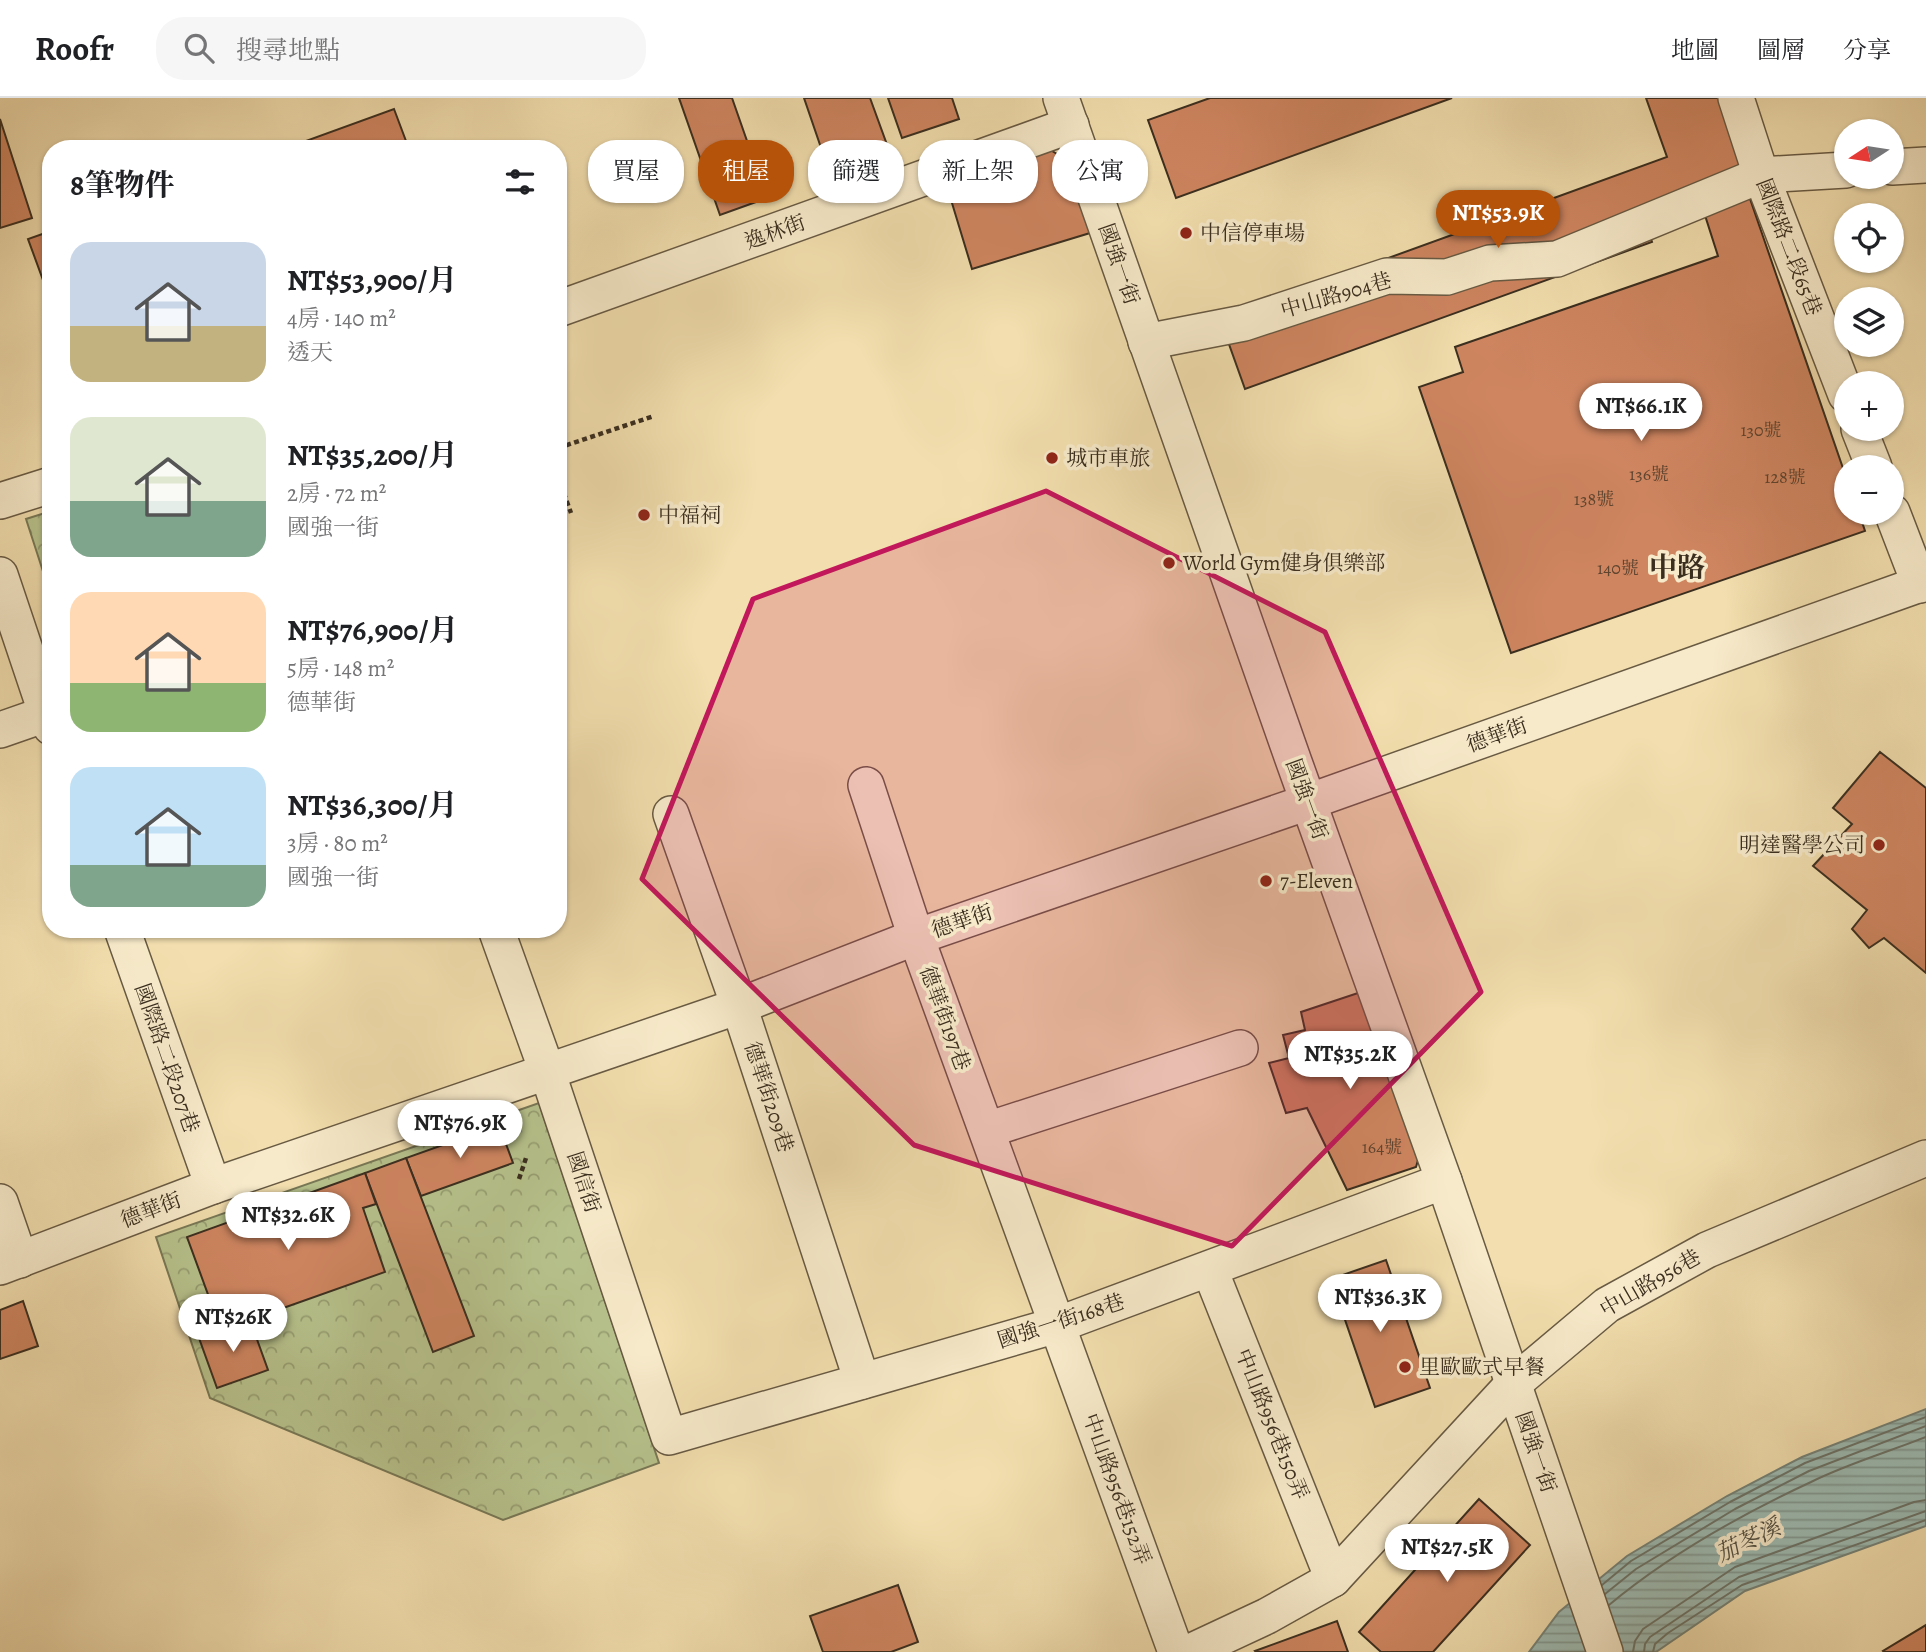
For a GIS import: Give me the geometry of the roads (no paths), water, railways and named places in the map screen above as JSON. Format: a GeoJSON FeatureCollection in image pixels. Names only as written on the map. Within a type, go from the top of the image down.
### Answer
{"type":"FeatureCollection","features":[{"type":"Feature","properties":{"kind":"street","name":"國際路二段65巷"},"geometry":{"type":"LineString","coordinates":[[1736,98],[1761,175],[1837,371]]}},
{"type":"Feature","properties":{"kind":"street","name":"逸林街"},"geometry":{"type":"LineString","coordinates":[[567,306],[1066,112]]}},
{"type":"Feature","properties":{"kind":"street","name":"國強一街"},"geometry":{"type":"LineString","coordinates":[[1066,112],[1444,1181],[1605,1652]]}},
{"type":"Feature","properties":{"kind":"street"},"geometry":{"type":"LineString","coordinates":[[1904,166],[1926,165]]}},
{"type":"Feature","properties":{"kind":"street","name":"中山路904巷"},"geometry":{"type":"LineString","coordinates":[[1146,342],[1244,323],[1387,276],[1447,277],[1490,263],[1557,259],[1761,175],[1834,171]]}},
{"type":"Feature","properties":{"kind":"street"},"geometry":{"type":"LineString","coordinates":[[0,501],[42,488]]}},
{"type":"Feature","properties":{"kind":"street"},"geometry":{"type":"LineString","coordinates":[[1898,525],[1923,583]]}},
{"type":"Feature","properties":{"kind":"street"},"geometry":{"type":"LineString","coordinates":[[0,576],[42,703]]}},
{"type":"Feature","properties":{"kind":"street","name":"德華街"},"geometry":{"type":"LineString","coordinates":[[10,1264],[213,1186],[739,1006],[916,937],[1308,802],[1923,583]]}},
{"type":"Feature","properties":{"kind":"street"},"geometry":{"type":"LineString","coordinates":[[0,730],[42,722]]}},
{"type":"Feature","properties":{"kind":"street","name":"德華街197巷"},"geometry":{"type":"LineString","coordinates":[[866,785],[916,937],[1057,1325]]}},
{"type":"Feature","properties":{"kind":"street","name":"德華街209巷"},"geometry":{"type":"LineString","coordinates":[[671,814],[739,1006],[862,1381]]}},
{"type":"Feature","properties":{"kind":"street","name":"國際路二段207巷"},"geometry":{"type":"LineString","coordinates":[[125,938],[213,1186]]}},
{"type":"Feature","properties":{"kind":"street","name":"國信街"},"geometry":{"type":"LineString","coordinates":[[499,938],[547,1071],[669,1437]]}},
{"type":"Feature","properties":{"kind":"street"},"geometry":{"type":"LineString","coordinates":[[987,1130],[1240,1048]]}},
{"type":"Feature","properties":{"kind":"street","name":"中山路956巷"},"geometry":{"type":"LineString","coordinates":[[1190,1652],[1267,1616],[1333,1579],[1513,1384],[1607,1305],[1707,1250],[1926,1158]]}},
{"type":"Feature","properties":{"kind":"street","name":"國強一街168巷"},"geometry":{"type":"LineString","coordinates":[[669,1437],[1057,1325],[1444,1181]]}},
{"type":"Feature","properties":{"kind":"street"},"geometry":{"type":"LineString","coordinates":[[0,1202],[10,1264]]}},
{"type":"Feature","properties":{"kind":"street","name":"中山路956巷150弄"},"geometry":{"type":"LineString","coordinates":[[1210,1270],[1333,1579]]}},
{"type":"Feature","properties":{"kind":"street","name":"中山路956巷152弄"},"geometry":{"type":"LineString","coordinates":[[1057,1325],[1176,1652]]}},
{"type":"Feature","properties":{"kind":"water","name":"茄苳溪"},"geometry":{"type":"Polygon","coordinates":[[[1926,1409],[1926,1526],[1745,1591],[1656,1652],[1529,1652],[1559,1612],[1627,1556],[1727,1496],[1802,1457],[1926,1409]]]}},
{"type":"Feature","properties":{"kind":"place","name":"中信停車場"},"geometry":{"type":"Point","coordinates":[1186,233]}},
{"type":"Feature","properties":{"kind":"place","name":"城市車旅"},"geometry":{"type":"Point","coordinates":[1052,458]}},
{"type":"Feature","properties":{"kind":"place","name":"中福祠"},"geometry":{"type":"Point","coordinates":[644,515]}},
{"type":"Feature","properties":{"kind":"place","name":"World Gym健身俱樂部"},"geometry":{"type":"Point","coordinates":[1169,563]}},
{"type":"Feature","properties":{"kind":"place","name":"明達醫學公司"},"geometry":{"type":"Point","coordinates":[1879,845]}},
{"type":"Feature","properties":{"kind":"place","name":"7-Eleven"},"geometry":{"type":"Point","coordinates":[1266,881]}},
{"type":"Feature","properties":{"kind":"place","name":"里歐歐式早餐"},"geometry":{"type":"Point","coordinates":[1405,1367]}},
{"type":"Feature","properties":{"kind":"district","name":"中路"},"geometry":{"type":"Point","coordinates":[1677,567]}}]}
